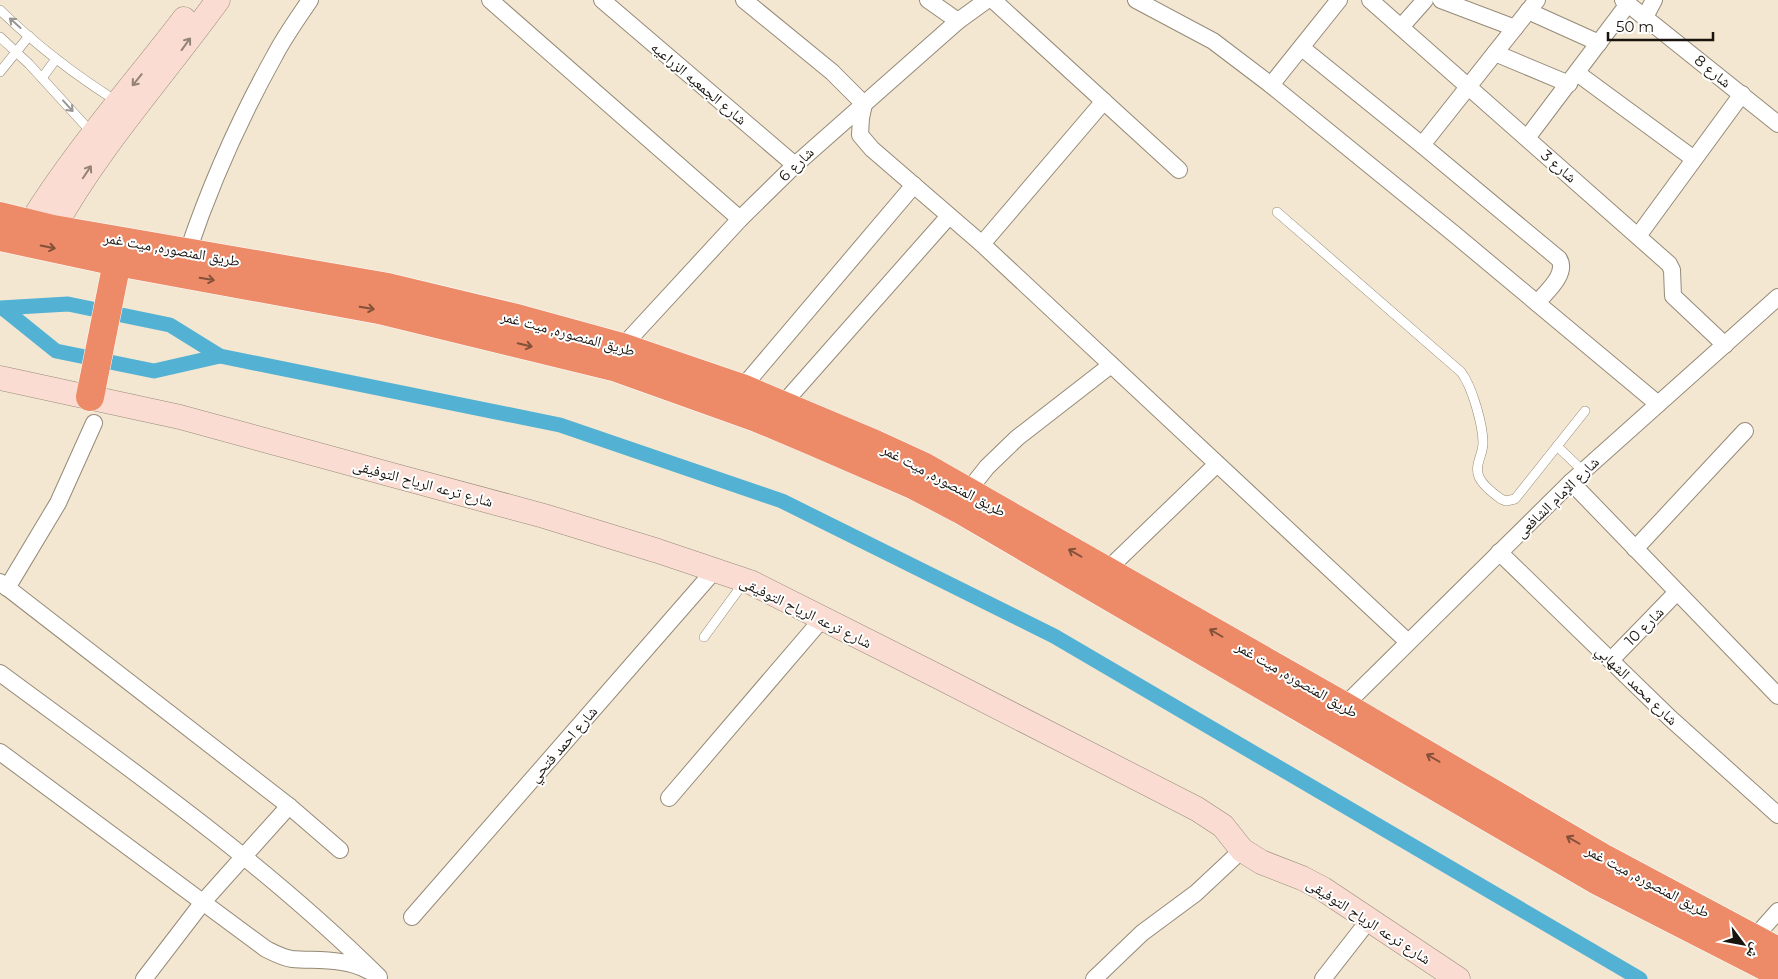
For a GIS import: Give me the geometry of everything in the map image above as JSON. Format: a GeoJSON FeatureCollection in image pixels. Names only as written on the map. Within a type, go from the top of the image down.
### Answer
{"type":"FeatureCollection","features":[{"type":"Feature","properties":{"kind":"highway","name":"طريق المنصوره, ميت غمر"},"geometry":{"type":"LineString","coordinates":[[0,216],[42,226],[388,287],[513,317],[620,357],[907,482],[944,501],[1588,875],[1670,917]]}},
{"type":"Feature","properties":{"kind":"highway","name":"طريق المنصوره, ميت غمر"},"geometry":{"type":"LineString","coordinates":[[0,237],[117,262],[620,357],[742,388],[876,444],[923,466],[1344,706],[1602,857],[1768,943]]}},
{"type":"Feature","properties":{"kind":"highway"},"geometry":{"type":"LineString","coordinates":[[93,387],[117,262]]}},
{"type":"Feature","properties":{"kind":"highway"},"geometry":{"type":"LineString","coordinates":[[1670,917],[1778,973]]}},
{"type":"Feature","properties":{"kind":"highway"},"geometry":{"type":"LineString","coordinates":[[1670,917],[1702,945],[1756,979]]}},
{"type":"Feature","properties":{"kind":"main road"},"geometry":{"type":"LineString","coordinates":[[42,226],[94,135],[199,0]]}},
{"type":"Feature","properties":{"kind":"main road"},"geometry":{"type":"LineString","coordinates":[[63,190],[111,140],[183,49],[218,0]]}},
{"type":"Feature","properties":{"kind":"main road","name":"شارع ترعه الرياح التوفيقى"},"geometry":{"type":"LineString","coordinates":[[0,378],[93,387],[180,417],[544,516],[658,551],[745,581],[823,618],[1197,809],[1223,826],[1242,850],[1261,862],[1302,878],[1323,889],[1458,979]]}},
{"type":"Feature","properties":{"kind":"street"},"geometry":{"type":"LineString","coordinates":[[188,251],[229,145],[275,53],[310,0]]}},
{"type":"Feature","properties":{"kind":"street"},"geometry":{"type":"LineString","coordinates":[[490,0],[740,219]]}},
{"type":"Feature","properties":{"kind":"street","name":"شارع الجمعيه الزراعيه"},"geometry":{"type":"LineString","coordinates":[[602,0],[795,165]]}},
{"type":"Feature","properties":{"kind":"street"},"geometry":{"type":"LineString","coordinates":[[744,0],[832,72],[864,104],[860,135],[872,149],[982,244],[1408,642]]}},
{"type":"Feature","properties":{"kind":"street"},"geometry":{"type":"LineString","coordinates":[[928,0],[958,21]]}},
{"type":"Feature","properties":{"kind":"street","name":"شارع 6"},"geometry":{"type":"LineString","coordinates":[[620,357],[740,219],[795,165],[958,21],[987,0]]}},
{"type":"Feature","properties":{"kind":"street"},"geometry":{"type":"LineString","coordinates":[[993,0],[1179,170]]}},
{"type":"Feature","properties":{"kind":"street"},"geometry":{"type":"LineString","coordinates":[[1136,0],[1213,41],[1271,85],[1658,404]]}},
{"type":"Feature","properties":{"kind":"street"},"geometry":{"type":"LineString","coordinates":[[1271,85],[1339,0]]}},
{"type":"Feature","properties":{"kind":"street","name":"شارع 3"},"geometry":{"type":"LineString","coordinates":[[1370,0],[1669,264],[1672,270],[1673,296],[1725,345]]}},
{"type":"Feature","properties":{"kind":"street"},"geometry":{"type":"LineString","coordinates":[[1401,27],[1425,0]]}},
{"type":"Feature","properties":{"kind":"street"},"geometry":{"type":"LineString","coordinates":[[1441,0],[1515,28]]}},
{"type":"Feature","properties":{"kind":"street"},"geometry":{"type":"LineString","coordinates":[[1645,17],[1654,0]]}},
{"type":"Feature","properties":{"kind":"street"},"geometry":{"type":"LineString","coordinates":[[1527,138],[1600,43],[1626,2]]}},
{"type":"Feature","properties":{"kind":"street","name":"شارع 8"},"geometry":{"type":"LineString","coordinates":[[1626,2],[1778,124]]}},
{"type":"Feature","properties":{"kind":"street"},"geometry":{"type":"LineString","coordinates":[[1422,145],[1533,6],[1600,43]]}},
{"type":"Feature","properties":{"kind":"street"},"geometry":{"type":"LineString","coordinates":[[1302,48],[1559,259],[1562,266],[1560,273],[1537,303]]}},
{"type":"Feature","properties":{"kind":"street"},"geometry":{"type":"LineString","coordinates":[[1495,53],[1573,78],[1694,159]]}},
{"type":"Feature","properties":{"kind":"street"},"geometry":{"type":"LineString","coordinates":[[1638,236],[1742,94]]}},
{"type":"Feature","properties":{"kind":"street"},"geometry":{"type":"LineString","coordinates":[[982,244],[1104,101]]}},
{"type":"Feature","properties":{"kind":"street"},"geometry":{"type":"LineString","coordinates":[[742,388],[914,185]]}},
{"type":"Feature","properties":{"kind":"street"},"geometry":{"type":"LineString","coordinates":[[782,405],[949,216]]}},
{"type":"Feature","properties":{"kind":"street","name":"شارع الإمام الشافعى"},"geometry":{"type":"LineString","coordinates":[[1344,706],[1577,477],[1778,297]]}},
{"type":"Feature","properties":{"kind":"street"},"geometry":{"type":"LineString","coordinates":[[968,491],[987,467],[1017,438],[1111,365]]}},
{"type":"Feature","properties":{"kind":"street"},"geometry":{"type":"LineString","coordinates":[[94,423],[58,503],[4,585],[289,806],[340,850]]}},
{"type":"Feature","properties":{"kind":"street"},"geometry":{"type":"LineString","coordinates":[[1635,549],[1745,431]]}},
{"type":"Feature","properties":{"kind":"street"},"geometry":{"type":"LineString","coordinates":[[1106,571],[1217,464]]}},
{"type":"Feature","properties":{"kind":"street"},"geometry":{"type":"LineString","coordinates":[[1577,477],[1635,549],[1778,696]]}},
{"type":"Feature","properties":{"kind":"street","name":"شارع محمد الشهابي"},"geometry":{"type":"LineString","coordinates":[[1499,552],[1670,718],[1778,815]]}},
{"type":"Feature","properties":{"kind":"street","name":"شارع احمد فتحي"},"geometry":{"type":"LineString","coordinates":[[412,917],[714,571]]}},
{"type":"Feature","properties":{"kind":"street","name":"شارع 10"},"geometry":{"type":"LineString","coordinates":[[1610,660],[1677,592]]}},
{"type":"Feature","properties":{"kind":"street"},"geometry":{"type":"LineString","coordinates":[[669,798],[823,618]]}},
{"type":"Feature","properties":{"kind":"street"},"geometry":{"type":"LineString","coordinates":[[0,673],[244,857],[331,931],[380,978]]}},
{"type":"Feature","properties":{"kind":"street"},"geometry":{"type":"LineString","coordinates":[[0,752],[266,949],[291,959],[323,959],[345,963],[362,968],[380,978]]}},
{"type":"Feature","properties":{"kind":"street"},"geometry":{"type":"LineString","coordinates":[[144,979],[203,902],[289,806]]}},
{"type":"Feature","properties":{"kind":"street"},"geometry":{"type":"LineString","coordinates":[[1094,979],[1111,973],[1142,934],[1196,893],[1242,850]]}},
{"type":"Feature","properties":{"kind":"street"},"geometry":{"type":"LineString","coordinates":[[1768,943],[1778,911]]}},
{"type":"Feature","properties":{"kind":"street"},"geometry":{"type":"LineString","coordinates":[[1323,979],[1370,920]]}},
{"type":"Feature","properties":{"kind":"lane"},"geometry":{"type":"LineString","coordinates":[[0,10],[56,59],[118,102]]}},
{"type":"Feature","properties":{"kind":"lane"},"geometry":{"type":"LineString","coordinates":[[0,36],[42,78],[94,135]]}},
{"type":"Feature","properties":{"kind":"lane"},"geometry":{"type":"LineString","coordinates":[[0,72],[29,36]]}},
{"type":"Feature","properties":{"kind":"lane"},"geometry":{"type":"LineString","coordinates":[[42,78],[56,59]]}},
{"type":"Feature","properties":{"kind":"lane"},"geometry":{"type":"LineString","coordinates":[[1277,212],[1456,367],[1465,377],[1471,390],[1482,436],[1478,472],[1482,482],[1497,496],[1506,501],[1515,499],[1585,412]]}},
{"type":"Feature","properties":{"kind":"lane"},"geometry":{"type":"LineString","coordinates":[[1557,446],[1577,477]]}},
{"type":"Feature","properties":{"kind":"lane"},"geometry":{"type":"LineString","coordinates":[[704,637],[745,581]]}},
{"type":"Feature","properties":{"kind":"waterway"},"geometry":{"type":"LineString","coordinates":[[0,308],[68,304],[170,325],[220,356],[560,425],[782,501],[1054,636],[1640,979]]}},
{"type":"Feature","properties":{"kind":"waterway"},"geometry":{"type":"LineString","coordinates":[[4,309],[56,351],[154,371],[220,356]]}}]}
